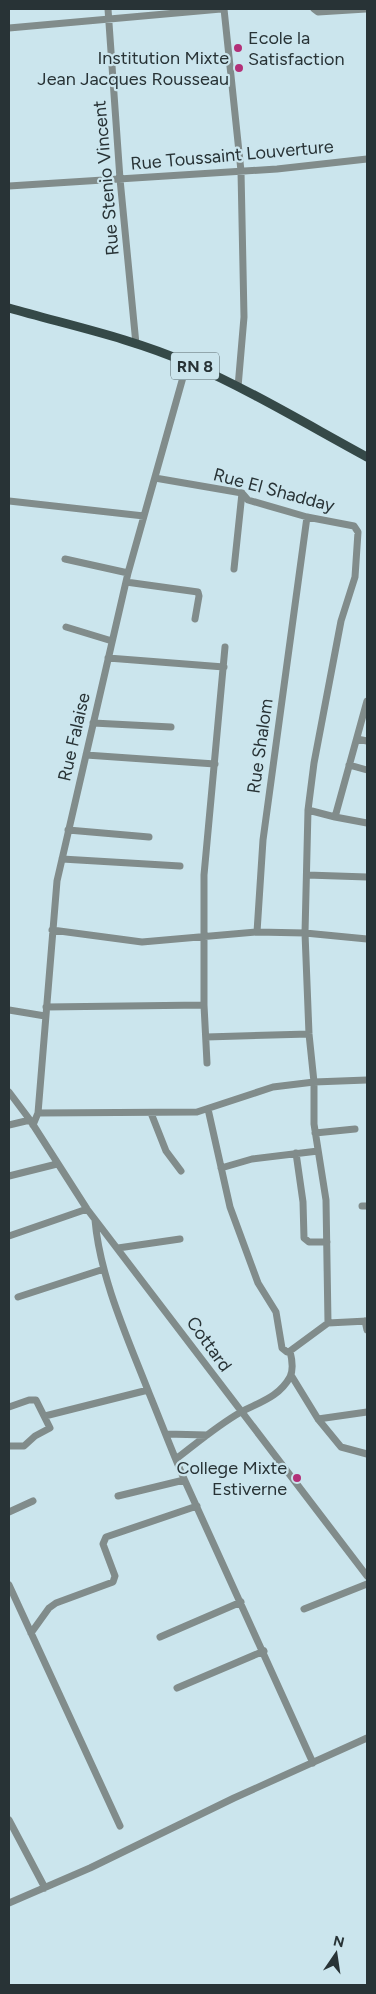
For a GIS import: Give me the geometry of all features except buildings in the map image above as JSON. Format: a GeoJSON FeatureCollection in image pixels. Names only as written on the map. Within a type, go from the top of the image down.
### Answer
{"type":"FeatureCollection","features":[{"type":"Feature","properties":{"kind":"main road","name":"RN 8"},"geometry":{"type":"LineString","coordinates":[[9,308],[136,344],[188,363],[238,387],[367,457]]}},
{"type":"Feature","properties":{"kind":"street","name":"Rue Stenio Vincent"},"geometry":{"type":"LineString","coordinates":[[108,9],[120,179],[136,344]]}},
{"type":"Feature","properties":{"kind":"street"},"geometry":{"type":"LineString","coordinates":[[9,28],[223,9],[241,171],[244,317],[238,387]]}},
{"type":"Feature","properties":{"kind":"street"},"geometry":{"type":"LineString","coordinates":[[314,9],[318,12],[366,9]]}},
{"type":"Feature","properties":{"kind":"street","name":"Rue Toussaint Louverture"},"geometry":{"type":"LineString","coordinates":[[9,186],[277,169],[367,159]]}},
{"type":"Feature","properties":{"kind":"street","name":"Rue Falaise"},"geometry":{"type":"LineString","coordinates":[[32,1122],[38,1112],[57,881],[128,573],[188,363]]}},
{"type":"Feature","properties":{"kind":"street","name":"Rue El Shadday"},"geometry":{"type":"LineString","coordinates":[[154,478],[242,493],[248,500],[307,517],[356,527],[358,532],[356,577],[341,621],[314,763],[308,810]]}},
{"type":"Feature","properties":{"kind":"street"},"geometry":{"type":"LineString","coordinates":[[234,568],[242,493]]}},
{"type":"Feature","properties":{"kind":"street"},"geometry":{"type":"LineString","coordinates":[[9,501],[144,516]]}},
{"type":"Feature","properties":{"kind":"street","name":"Rue Shalom"},"geometry":{"type":"LineString","coordinates":[[257,932],[263,840],[307,517]]}},
{"type":"Feature","properties":{"kind":"street"},"geometry":{"type":"LineString","coordinates":[[66,559],[128,573]]}},
{"type":"Feature","properties":{"kind":"street"},"geometry":{"type":"LineString","coordinates":[[126,582],[198,592],[195,620]]}},
{"type":"Feature","properties":{"kind":"street"},"geometry":{"type":"LineString","coordinates":[[66,626],[112,641]]}},
{"type":"Feature","properties":{"kind":"street"},"geometry":{"type":"LineString","coordinates":[[207,1063],[204,1005],[204,875],[225,647]]}},
{"type":"Feature","properties":{"kind":"street"},"geometry":{"type":"LineString","coordinates":[[108,658],[224,668]]}},
{"type":"Feature","properties":{"kind":"street"},"geometry":{"type":"LineString","coordinates":[[335,817],[367,701]]}},
{"type":"Feature","properties":{"kind":"street"},"geometry":{"type":"LineString","coordinates":[[93,723],[170,727]]}},
{"type":"Feature","properties":{"kind":"street"},"geometry":{"type":"LineString","coordinates":[[357,739],[367,742]]}},
{"type":"Feature","properties":{"kind":"street"},"geometry":{"type":"LineString","coordinates":[[86,755],[215,764]]}},
{"type":"Feature","properties":{"kind":"street"},"geometry":{"type":"LineString","coordinates":[[349,765],[367,770]]}},
{"type":"Feature","properties":{"kind":"street"},"geometry":{"type":"LineString","coordinates":[[328,1324],[326,1200],[316,1133],[314,1082],[309,1034],[305,933],[308,810],[367,823]]}},
{"type":"Feature","properties":{"kind":"street"},"geometry":{"type":"LineString","coordinates":[[68,830],[149,837]]}},
{"type":"Feature","properties":{"kind":"street"},"geometry":{"type":"LineString","coordinates":[[62,859],[180,866]]}},
{"type":"Feature","properties":{"kind":"street"},"geometry":{"type":"LineString","coordinates":[[307,875],[367,877]]}},
{"type":"Feature","properties":{"kind":"street"},"geometry":{"type":"LineString","coordinates":[[52,930],[142,942],[257,932],[353,936],[367,939]]}},
{"type":"Feature","properties":{"kind":"street"},"geometry":{"type":"LineString","coordinates":[[46,1007],[204,1005]]}},
{"type":"Feature","properties":{"kind":"street"},"geometry":{"type":"LineString","coordinates":[[9,1010],[45,1016]]}},
{"type":"Feature","properties":{"kind":"street"},"geometry":{"type":"LineString","coordinates":[[206,1037],[309,1034]]}},
{"type":"Feature","properties":{"kind":"street"},"geometry":{"type":"LineString","coordinates":[[38,1112],[188,1113],[273,1087],[314,1082],[367,1080]]}},
{"type":"Feature","properties":{"kind":"street","name":"Cottard"},"geometry":{"type":"LineString","coordinates":[[9,1092],[32,1122],[87,1209],[241,1412],[366,1572]]}},
{"type":"Feature","properties":{"kind":"street"},"geometry":{"type":"LineString","coordinates":[[208,1108],[230,1207],[258,1283],[276,1312],[282,1348],[286,1352],[290,1351],[328,1324],[366,1321],[367,1330]]}},
{"type":"Feature","properties":{"kind":"street"},"geometry":{"type":"LineString","coordinates":[[151,1112],[166,1151],[181,1171]]}},
{"type":"Feature","properties":{"kind":"street"},"geometry":{"type":"LineString","coordinates":[[9,1124],[32,1122]]}},
{"type":"Feature","properties":{"kind":"street"},"geometry":{"type":"LineString","coordinates":[[316,1133],[355,1128]]}},
{"type":"Feature","properties":{"kind":"street"},"geometry":{"type":"LineString","coordinates":[[221,1168],[252,1160],[318,1150]]}},
{"type":"Feature","properties":{"kind":"street"},"geometry":{"type":"LineString","coordinates":[[296,1154],[303,1202],[304,1238],[309,1242],[327,1242]]}},
{"type":"Feature","properties":{"kind":"street"},"geometry":{"type":"LineString","coordinates":[[9,1176],[58,1164]]}},
{"type":"Feature","properties":{"kind":"street"},"geometry":{"type":"LineString","coordinates":[[9,1236],[87,1209]]}},
{"type":"Feature","properties":{"kind":"street"},"geometry":{"type":"LineString","coordinates":[[95,1219],[96,1237],[104,1269],[148,1390],[184,1480],[264,1651],[313,1764]]}},
{"type":"Feature","properties":{"kind":"street"},"geometry":{"type":"LineString","coordinates":[[118,1248],[180,1239]]}},
{"type":"Feature","properties":{"kind":"street"},"geometry":{"type":"LineString","coordinates":[[18,1297],[104,1269]]}},
{"type":"Feature","properties":{"kind":"street"},"geometry":{"type":"LineString","coordinates":[[176,1460],[207,1435],[241,1412],[273,1397],[291,1375],[293,1366],[290,1351]]}},
{"type":"Feature","properties":{"kind":"street"},"geometry":{"type":"LineString","coordinates":[[291,1375],[318,1419],[341,1447],[367,1454]]}},
{"type":"Feature","properties":{"kind":"street"},"geometry":{"type":"LineString","coordinates":[[45,1416],[148,1390]]}},
{"type":"Feature","properties":{"kind":"street"},"geometry":{"type":"LineString","coordinates":[[9,1407],[34,1399],[39,1403],[50,1428],[50,1430],[35,1436],[24,1446],[9,1446]]}},
{"type":"Feature","properties":{"kind":"street"},"geometry":{"type":"LineString","coordinates":[[318,1419],[367,1412]]}},
{"type":"Feature","properties":{"kind":"street"},"geometry":{"type":"LineString","coordinates":[[166,1434],[207,1435]]}},
{"type":"Feature","properties":{"kind":"street"},"geometry":{"type":"LineString","coordinates":[[118,1496],[184,1480]]}},
{"type":"Feature","properties":{"kind":"street"},"geometry":{"type":"LineString","coordinates":[[9,1512],[33,1501]]}},
{"type":"Feature","properties":{"kind":"street"},"geometry":{"type":"LineString","coordinates":[[31,1633],[49,1608],[56,1603],[113,1582],[115,1576],[103,1544],[106,1537],[197,1506]]}},
{"type":"Feature","properties":{"kind":"street"},"geometry":{"type":"LineString","coordinates":[[9,1584],[120,1826]]}},
{"type":"Feature","properties":{"kind":"street"},"geometry":{"type":"LineString","coordinates":[[304,1609],[367,1584]]}},
{"type":"Feature","properties":{"kind":"street"},"geometry":{"type":"LineString","coordinates":[[160,1637],[241,1602]]}},
{"type":"Feature","properties":{"kind":"street"},"geometry":{"type":"LineString","coordinates":[[177,1688],[264,1651]]}},
{"type":"Feature","properties":{"kind":"street"},"geometry":{"type":"LineString","coordinates":[[9,1903],[367,1738]]}},
{"type":"Feature","properties":{"kind":"street"},"geometry":{"type":"LineString","coordinates":[[9,1820],[44,1888]]}},
{"type":"Feature","properties":{"kind":"place","name":"Ecole la Satisfaction"},"geometry":{"type":"Point","coordinates":[238,48]}},
{"type":"Feature","properties":{"kind":"place","name":"Institution Mixte Jean Jacques Rousseau"},"geometry":{"type":"Point","coordinates":[239,68]}},
{"type":"Feature","properties":{"kind":"place","name":"College Mixte Estiverne"},"geometry":{"type":"Point","coordinates":[297,1478]}}]}
